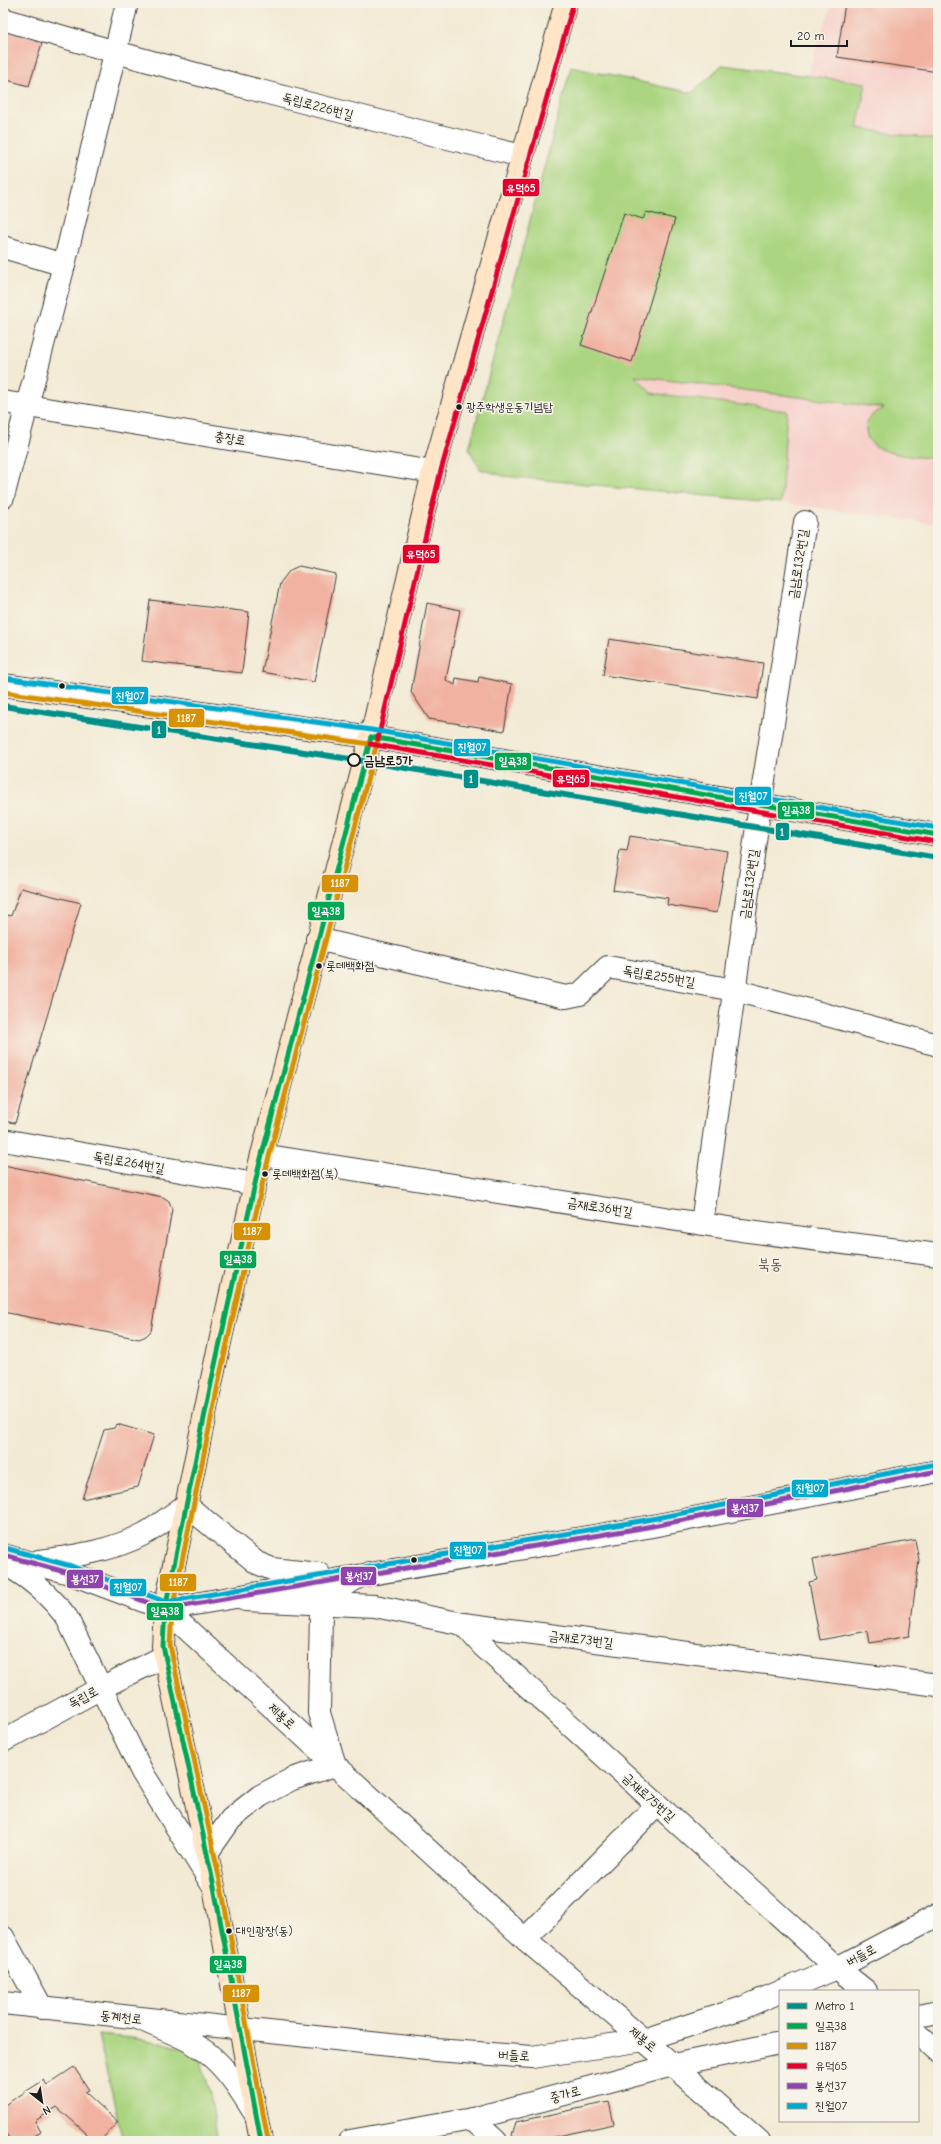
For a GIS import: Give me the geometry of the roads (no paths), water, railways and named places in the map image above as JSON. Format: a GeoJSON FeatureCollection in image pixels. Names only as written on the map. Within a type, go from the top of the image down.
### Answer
{"type":"FeatureCollection","features":[{"type":"Feature","properties":{"kind":"main road"},"geometry":{"type":"LineString","coordinates":[[261,2141],[214,1887],[163,1646],[165,1609],[262,1155],[317,939],[371,737],[433,472],[566,3]]}},
{"type":"Feature","properties":{"kind":"street"},"geometry":{"type":"LineString","coordinates":[[4,493],[64,265],[127,3]]}},
{"type":"Feature","properties":{"kind":"street","name":"독립로226번길"},"geometry":{"type":"LineString","coordinates":[[3,19],[114,53],[371,120],[522,156]]}},
{"type":"Feature","properties":{"kind":"street"},"geometry":{"type":"LineString","coordinates":[[3,247],[64,265]]}},
{"type":"Feature","properties":{"kind":"street","name":"충장로"},"geometry":{"type":"LineString","coordinates":[[3,402],[433,472]]}},
{"type":"Feature","properties":{"kind":"street","name":"금남로132번길"},"geometry":{"type":"LineString","coordinates":[[702,1223],[760,805],[804,522]]}},
{"type":"Feature","properties":{"kind":"street"},"geometry":{"type":"LineString","coordinates":[[3,685],[371,737],[938,835]]}},
{"type":"Feature","properties":{"kind":"street","name":"독립로255번길"},"geometry":{"type":"LineString","coordinates":[[317,939],[566,997],[580,994],[608,967],[734,990],[938,1045]]}},
{"type":"Feature","properties":{"kind":"street","name":"독립로264번길"},"geometry":{"type":"LineString","coordinates":[[3,1140],[255,1184]]}},
{"type":"Feature","properties":{"kind":"street","name":"금재로36번길"},"geometry":{"type":"LineString","coordinates":[[262,1155],[702,1223],[938,1255]]}},
{"type":"Feature","properties":{"kind":"street"},"geometry":{"type":"LineString","coordinates":[[165,1609],[647,1526],[938,1471]]}},
{"type":"Feature","properties":{"kind":"street"},"geometry":{"type":"LineString","coordinates":[[29,1562],[84,1555],[116,1547],[147,1532],[186,1505],[244,1554],[257,1563],[272,1569],[293,1572],[360,1576]]}},
{"type":"Feature","properties":{"kind":"street","name":"제봉로"},"geometry":{"type":"LineString","coordinates":[[3,1555],[69,1573],[165,1609],[525,1939],[673,2065],[759,2141]]}},
{"type":"Feature","properties":{"kind":"street"},"geometry":{"type":"LineString","coordinates":[[3,1563],[34,1582],[52,1598],[67,1618],[142,1772],[214,1887]]}},
{"type":"Feature","properties":{"kind":"street"},"geometry":{"type":"LineString","coordinates":[[207,1853],[231,1819],[260,1796],[292,1778],[335,1765],[319,1713],[321,1611],[323,1604],[334,1592],[360,1576]]}},
{"type":"Feature","properties":{"kind":"street","name":"금재로73번길"},"geometry":{"type":"LineString","coordinates":[[224,1599],[375,1606],[463,1624],[938,1685]]}},
{"type":"Feature","properties":{"kind":"street","name":"금재로75번길"},"geometry":{"type":"LineString","coordinates":[[463,1624],[489,1651],[657,1805],[837,1968],[865,1990]]}},
{"type":"Feature","properties":{"kind":"street","name":"독립로"},"geometry":{"type":"LineString","coordinates":[[3,1741],[101,1688],[165,1656]]}},
{"type":"Feature","properties":{"kind":"street"},"geometry":{"type":"LineString","coordinates":[[525,1939],[657,1805]]}},
{"type":"Feature","properties":{"kind":"street","name":"버들로"},"geometry":{"type":"LineString","coordinates":[[783,1990],[837,1968],[938,1915]]}},
{"type":"Feature","properties":{"kind":"street"},"geometry":{"type":"LineString","coordinates":[[3,1936],[42,2008]]}},
{"type":"Feature","properties":{"kind":"street","name":"버들로"},"geometry":{"type":"LineString","coordinates":[[240,2028],[436,2050],[532,2057],[644,2040],[742,2008],[779,1992]]}},
{"type":"Feature","properties":{"kind":"street","name":"동계천로"},"geometry":{"type":"LineString","coordinates":[[3,2004],[240,2028]]}},
{"type":"Feature","properties":{"kind":"street"},"geometry":{"type":"LineString","coordinates":[[919,2016],[938,2012]]}},
{"type":"Feature","properties":{"kind":"street"},"geometry":{"type":"LineString","coordinates":[[140,2019],[198,2046],[211,2055],[233,2079],[256,2115]]}},
{"type":"Feature","properties":{"kind":"street"},"geometry":{"type":"LineString","coordinates":[[919,2035],[938,2052]]}},
{"type":"Feature","properties":{"kind":"street","name":"중가로"},"geometry":{"type":"LineString","coordinates":[[350,2141],[438,2133],[472,2119],[673,2065],[779,2043]]}},
{"type":"Feature","properties":{"kind":"street"},"geometry":{"type":"LineString","coordinates":[[472,2119],[496,2141]]}},
{"type":"Feature","properties":{"kind":"metro line","name":"1"},"geometry":{"type":"LineString","coordinates":[[3,706],[376,763],[938,858]]}},
{"type":"Feature","properties":{"kind":"place","name":"광주학생운동기념탑"},"geometry":{"type":"Point","coordinates":[459,407]}},
{"type":"Feature","properties":{"kind":"place","name":"금남로5가"},"geometry":{"type":"Point","coordinates":[354,760]}},
{"type":"Feature","properties":{"kind":"place","name":"롯데백화점"},"geometry":{"type":"Point","coordinates":[319,966]}},
{"type":"Feature","properties":{"kind":"place","name":"롯데백화점(북)"},"geometry":{"type":"Point","coordinates":[265,1174]}},
{"type":"Feature","properties":{"kind":"place","name":"대인광장(동)"},"geometry":{"type":"Point","coordinates":[229,1931]}},
{"type":"Feature","properties":{"kind":"district","name":"북동"},"geometry":{"type":"Point","coordinates":[770,1264]}}]}
